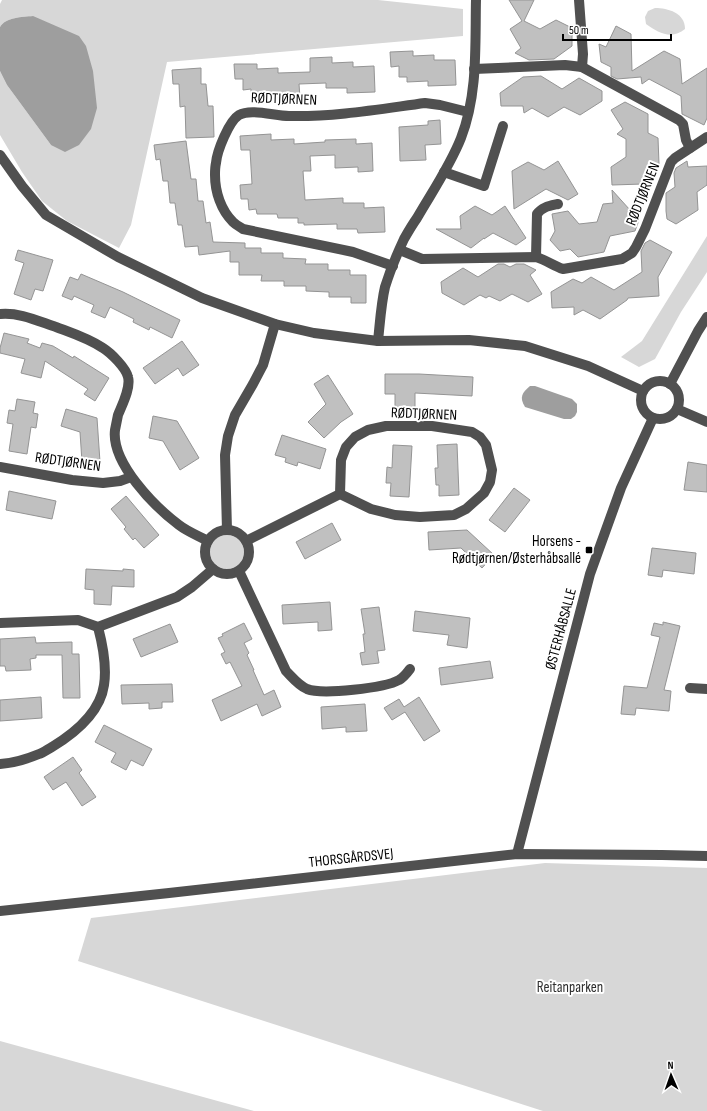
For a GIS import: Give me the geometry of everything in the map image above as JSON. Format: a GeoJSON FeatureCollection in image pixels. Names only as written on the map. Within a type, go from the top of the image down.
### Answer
{"type":"FeatureCollection","features":[{"type":"Feature","properties":{"kind":"street"},"geometry":{"type":"LineString","coordinates":[[378,341],[385,287],[404,238],[444,172],[461,138],[472,92],[476,0]]}},
{"type":"Feature","properties":{"kind":"street"},"geometry":{"type":"LineString","coordinates":[[579,0],[583,54],[582,67]]}},
{"type":"Feature","properties":{"kind":"street"},"geometry":{"type":"LineString","coordinates":[[474,69],[565,65],[582,67],[680,120],[683,124],[686,140],[690,148]]}},
{"type":"Feature","properties":{"kind":"street","name":"RØDTJØRNEN"},"geometry":{"type":"LineString","coordinates":[[393,266],[353,252],[243,229],[234,224],[225,213],[218,195],[215,179],[219,149],[232,122],[237,116],[244,112],[250,111],[280,116],[335,115],[425,104],[440,105],[468,112]]}},
{"type":"Feature","properties":{"kind":"street"},"geometry":{"type":"LineString","coordinates":[[444,172],[484,186],[503,126]]}},
{"type":"Feature","properties":{"kind":"street","name":"RØDTJØRNEN"},"geometry":{"type":"LineString","coordinates":[[400,250],[422,259],[536,256],[563,269],[622,259],[632,253],[636,247],[645,229],[671,162],[707,137]]}},
{"type":"Feature","properties":{"kind":"street"},"geometry":{"type":"LineString","coordinates":[[0,155],[22,186],[46,215],[118,257],[202,298],[275,324],[314,333],[378,341],[469,340],[525,346],[588,366],[643,391]]}},
{"type":"Feature","properties":{"kind":"street"},"geometry":{"type":"LineString","coordinates":[[536,256],[537,214],[539,210],[543,208],[558,204]]}},
{"type":"Feature","properties":{"kind":"street","name":"RØDTJØRNEN"},"geometry":{"type":"LineString","coordinates":[[0,314],[8,313],[26,317],[86,338],[104,349],[123,367],[128,378],[129,387],[118,417],[115,432],[116,446],[119,456],[132,477],[160,510],[180,526],[208,541]]}},
{"type":"Feature","properties":{"kind":"street"},"geometry":{"type":"LineString","coordinates":[[670,384],[707,316]]}},
{"type":"Feature","properties":{"kind":"street"},"geometry":{"type":"LineString","coordinates":[[227,530],[225,455],[228,436],[235,415],[263,365],[275,324]]}},
{"type":"Feature","properties":{"kind":"street"},"geometry":{"type":"LineString","coordinates":[[661,381],[670,384],[674,386],[678,392],[680,399],[679,407],[670,417],[658,420],[652,418],[644,410],[642,405],[641,398],[643,391],[654,382],[661,381]]}},
{"type":"Feature","properties":{"kind":"street"},"geometry":{"type":"LineString","coordinates":[[677,409],[707,422]]}},
{"type":"Feature","properties":{"kind":"street","name":"ØSTERHÅBSALLE"},"geometry":{"type":"LineString","coordinates":[[517,854],[590,574],[621,488],[652,418]]}},
{"type":"Feature","properties":{"kind":"street","name":"RØDTJØRNEN"},"geometry":{"type":"LineString","coordinates":[[386,426],[432,426],[472,432],[480,437],[486,445],[492,470],[490,482],[484,493],[466,509],[454,515],[395,515],[371,509],[340,494],[341,460],[346,447],[355,437],[368,430],[386,426]]}},
{"type":"Feature","properties":{"kind":"street","name":"RØDTJØRNEN"},"geometry":{"type":"LineString","coordinates":[[0,466],[72,480],[103,483],[120,481],[132,477]]}},
{"type":"Feature","properties":{"kind":"street"},"geometry":{"type":"LineString","coordinates":[[246,541],[340,494]]}},
{"type":"Feature","properties":{"kind":"street"},"geometry":{"type":"LineString","coordinates":[[227,530],[238,533],[246,541],[250,554],[244,567],[232,574],[219,573],[213,569],[206,559],[205,552],[208,541],[213,535],[220,531],[227,530]]}},
{"type":"Feature","properties":{"kind":"street"},"geometry":{"type":"LineString","coordinates":[[0,623],[78,620],[98,628],[177,597],[192,587],[213,569]]}},
{"type":"Feature","properties":{"kind":"street"},"geometry":{"type":"LineString","coordinates":[[239,571],[286,671],[297,683],[309,690],[332,691],[383,686],[399,680],[410,670]]}},
{"type":"Feature","properties":{"kind":"street"},"geometry":{"type":"LineString","coordinates":[[0,764],[40,754],[64,739],[88,719],[100,700],[104,685],[105,661],[103,644],[98,628]]}},
{"type":"Feature","properties":{"kind":"street"},"geometry":{"type":"LineString","coordinates":[[690,688],[707,689]]}},
{"type":"Feature","properties":{"kind":"street","name":"THORSGÅRDSVEJ"},"geometry":{"type":"LineString","coordinates":[[0,911],[517,854],[655,854],[707,856]]}},
{"type":"Feature","properties":{"kind":"green space"},"geometry":{"type":"Polygon","coordinates":[[[2,0],[378,0],[463,9],[463,36],[167,62],[131,225],[119,248],[67,221],[42,201],[22,172],[0,135],[0,71],[7,85],[51,145],[33,16],[10,19],[0,27],[0,4],[2,0]]]}},
{"type":"Feature","properties":{"kind":"green space"},"geometry":{"type":"Polygon","coordinates":[[[655,8],[675,12],[682,19],[685,29],[670,35],[660,32],[646,24],[645,17],[648,11],[655,8]]]}},
{"type":"Feature","properties":{"kind":"green space"},"geometry":{"type":"Polygon","coordinates":[[[707,236],[707,272],[681,312],[655,359],[639,367],[621,357],[642,341],[707,236]]]}},
{"type":"Feature","properties":{"kind":"green space"},"geometry":{"type":"Polygon","coordinates":[[[224,535],[230,535],[239,540],[243,546],[243,558],[239,564],[230,569],[224,569],[215,564],[210,555],[210,549],[215,540],[224,535]]]}},
{"type":"Feature","properties":{"kind":"green space","name":"Reitanparken"},"geometry":{"type":"Polygon","coordinates":[[[545,863],[707,868],[707,1111],[543,1111],[78,961],[91,918],[545,863]]]}},
{"type":"Feature","properties":{"kind":"green space"},"geometry":{"type":"Polygon","coordinates":[[[0,1041],[254,1111],[0,1111],[0,1041]]]}},
{"type":"Feature","properties":{"kind":"shaded area"},"geometry":{"type":"Polygon","coordinates":[[[33,16],[79,36],[86,46],[93,71],[97,108],[91,129],[79,145],[65,152],[51,145],[7,85],[0,71],[0,27],[10,19],[33,16]]]}},
{"type":"Feature","properties":{"kind":"shaded area"},"geometry":{"type":"Polygon","coordinates":[[[530,386],[535,386],[572,399],[577,404],[577,412],[575,416],[571,419],[564,419],[525,407],[522,400],[522,395],[530,386]]]}},
{"type":"Feature","properties":{"kind":"building"},"geometry":{"type":"Polygon","coordinates":[[[509,0],[534,0],[524,21],[540,29],[556,20],[572,28],[572,46],[554,59],[529,60],[515,53],[521,48],[510,29],[522,21],[509,0]]]}},
{"type":"Feature","properties":{"kind":"building"},"geometry":{"type":"Polygon","coordinates":[[[616,26],[631,34],[632,71],[664,51],[680,59],[682,84],[707,68],[707,118],[704,125],[682,114],[681,96],[649,79],[642,84],[641,77],[617,79],[611,76],[611,67],[601,62],[599,44],[606,47],[616,26]]]}},
{"type":"Feature","properties":{"kind":"building"},"geometry":{"type":"Polygon","coordinates":[[[413,51],[413,56],[434,55],[434,60],[455,60],[456,85],[428,86],[428,81],[407,82],[407,77],[399,77],[399,66],[391,67],[390,52],[413,51]]]}},
{"type":"Feature","properties":{"kind":"building"},"geometry":{"type":"Polygon","coordinates":[[[332,57],[332,63],[353,62],[353,67],[374,66],[375,92],[347,93],[347,88],[326,88],[326,83],[299,84],[300,98],[272,98],[272,94],[251,94],[251,89],[243,90],[243,79],[235,79],[234,64],[257,64],[257,69],[278,68],[278,73],[310,72],[310,58],[332,57]]]}},
{"type":"Feature","properties":{"kind":"building"},"geometry":{"type":"Polygon","coordinates":[[[201,68],[201,84],[206,84],[208,106],[213,106],[214,137],[186,138],[185,106],[180,107],[179,84],[173,84],[172,70],[201,68]]]}},
{"type":"Feature","properties":{"kind":"building"},"geometry":{"type":"Polygon","coordinates":[[[541,76],[562,89],[579,78],[602,91],[602,101],[580,115],[564,107],[548,117],[532,108],[524,113],[523,106],[501,106],[500,93],[523,77],[541,76]]]}},
{"type":"Feature","properties":{"kind":"building"},"geometry":{"type":"Polygon","coordinates":[[[625,102],[648,114],[648,133],[658,138],[659,164],[649,169],[650,180],[643,184],[612,185],[611,167],[626,157],[626,139],[617,134],[623,129],[611,110],[625,102]]]}},
{"type":"Feature","properties":{"kind":"building"},"geometry":{"type":"Polygon","coordinates":[[[440,120],[441,144],[425,145],[426,160],[400,161],[399,127],[428,125],[428,121],[440,120]]]}},
{"type":"Feature","properties":{"kind":"building"},"geometry":{"type":"Polygon","coordinates":[[[271,134],[271,140],[294,139],[294,144],[325,142],[325,140],[356,139],[356,144],[372,143],[373,171],[358,172],[358,167],[335,168],[335,155],[310,156],[311,171],[303,171],[305,200],[343,198],[343,203],[364,203],[364,208],[384,207],[385,232],[358,233],[357,229],[337,229],[337,224],[304,225],[304,223],[298,223],[298,218],[278,218],[277,214],[257,214],[256,209],[249,210],[248,199],[241,199],[240,185],[252,184],[250,150],[241,150],[240,136],[271,134]]]}},
{"type":"Feature","properties":{"kind":"building"},"geometry":{"type":"Polygon","coordinates":[[[186,141],[191,179],[196,179],[198,201],[203,201],[206,223],[210,222],[213,242],[245,243],[245,248],[261,248],[261,253],[283,253],[283,258],[306,259],[305,264],[328,264],[328,270],[350,270],[350,275],[366,275],[366,303],[351,303],[351,297],[329,297],[329,292],[306,291],[306,286],[284,286],[284,281],[261,281],[262,275],[239,275],[239,262],[230,262],[230,251],[199,255],[198,246],[185,247],[182,225],[178,225],[175,203],[170,203],[168,181],[163,181],[160,159],[156,160],[154,145],[186,141]]]}},
{"type":"Feature","properties":{"kind":"building"},"geometry":{"type":"Polygon","coordinates":[[[558,161],[578,194],[568,200],[546,189],[514,209],[512,171],[528,162],[544,170],[558,161]]]}},
{"type":"Feature","properties":{"kind":"building"},"geometry":{"type":"Polygon","coordinates":[[[687,161],[688,167],[707,166],[707,185],[697,192],[698,210],[676,224],[667,219],[666,193],[675,187],[674,173],[676,168],[687,161]]]}},
{"type":"Feature","properties":{"kind":"building"},"geometry":{"type":"Polygon","coordinates":[[[612,190],[639,220],[635,231],[610,236],[604,252],[578,257],[570,249],[560,251],[550,240],[555,231],[552,214],[568,211],[579,224],[597,222],[603,204],[613,203],[612,190]]]}},
{"type":"Feature","properties":{"kind":"building"},"geometry":{"type":"Polygon","coordinates":[[[475,206],[492,215],[505,206],[526,238],[516,245],[493,233],[471,248],[436,229],[461,229],[460,216],[475,206]]]}},
{"type":"Feature","properties":{"kind":"building"},"geometry":{"type":"Polygon","coordinates":[[[650,240],[672,252],[658,277],[659,296],[628,298],[600,319],[583,310],[574,315],[574,307],[552,308],[551,292],[573,279],[582,283],[591,277],[614,290],[642,272],[641,251],[645,243],[650,240]]]}},
{"type":"Feature","properties":{"kind":"building"},"geometry":{"type":"Polygon","coordinates":[[[18,250],[53,260],[43,291],[35,289],[31,300],[14,294],[24,263],[15,260],[18,250]]]}},
{"type":"Feature","properties":{"kind":"building"},"geometry":{"type":"Polygon","coordinates":[[[498,264],[504,264],[510,267],[516,264],[524,264],[536,270],[530,275],[542,294],[528,302],[512,294],[500,301],[489,296],[486,298],[480,295],[464,305],[442,293],[441,282],[463,268],[478,277],[498,264]]]}},
{"type":"Feature","properties":{"kind":"building"},"geometry":{"type":"Polygon","coordinates":[[[81,274],[123,292],[180,320],[172,338],[150,327],[149,330],[133,322],[134,319],[110,307],[105,318],[91,312],[94,305],[74,296],[72,300],[62,296],[70,277],[78,280],[81,274]]]}},
{"type":"Feature","properties":{"kind":"building"},"geometry":{"type":"Polygon","coordinates":[[[4,333],[29,339],[27,343],[40,348],[42,343],[53,346],[73,358],[74,356],[109,378],[95,401],[84,394],[88,389],[45,361],[41,378],[21,373],[25,359],[0,353],[4,333]]]}},
{"type":"Feature","properties":{"kind":"building"},"geometry":{"type":"Polygon","coordinates":[[[182,341],[199,365],[183,376],[178,368],[155,384],[143,368],[182,341]]]}},
{"type":"Feature","properties":{"kind":"building"},"geometry":{"type":"Polygon","coordinates":[[[385,374],[473,377],[472,396],[415,393],[415,408],[395,408],[395,394],[385,394],[385,374]]]}},
{"type":"Feature","properties":{"kind":"building"},"geometry":{"type":"Polygon","coordinates":[[[328,375],[353,414],[341,422],[324,438],[308,422],[326,404],[314,384],[328,375]]]}},
{"type":"Feature","properties":{"kind":"building"},"geometry":{"type":"Polygon","coordinates":[[[17,399],[35,402],[33,413],[38,414],[36,428],[31,427],[27,454],[9,451],[13,424],[7,423],[9,410],[15,411],[17,399]]]}},
{"type":"Feature","properties":{"kind":"building"},"geometry":{"type":"Polygon","coordinates":[[[66,409],[97,418],[100,462],[82,462],[80,432],[61,426],[66,409]]]}},
{"type":"Feature","properties":{"kind":"building"},"geometry":{"type":"Polygon","coordinates":[[[153,416],[177,421],[199,458],[180,470],[163,441],[149,438],[153,416]]]}},
{"type":"Feature","properties":{"kind":"building"},"geometry":{"type":"Polygon","coordinates":[[[282,435],[326,449],[320,469],[298,462],[297,466],[285,462],[286,458],[275,455],[282,435]]]}},
{"type":"Feature","properties":{"kind":"building"},"geometry":{"type":"Polygon","coordinates":[[[457,444],[459,495],[439,496],[439,485],[436,485],[435,468],[438,468],[437,445],[457,444]]]}},
{"type":"Feature","properties":{"kind":"building"},"geometry":{"type":"Polygon","coordinates":[[[393,445],[412,446],[409,497],[390,496],[391,483],[386,483],[387,467],[392,468],[393,445]]]}},
{"type":"Feature","properties":{"kind":"building"},"geometry":{"type":"Polygon","coordinates":[[[688,462],[707,465],[707,492],[684,490],[688,462]]]}},
{"type":"Feature","properties":{"kind":"building"},"geometry":{"type":"Polygon","coordinates":[[[514,488],[530,500],[505,532],[489,520],[514,488]]]}},
{"type":"Feature","properties":{"kind":"building"},"geometry":{"type":"Polygon","coordinates":[[[9,491],[56,501],[52,519],[6,510],[9,491]]]}},
{"type":"Feature","properties":{"kind":"building"},"geometry":{"type":"Polygon","coordinates":[[[126,496],[159,535],[144,548],[135,538],[133,540],[124,529],[126,527],[111,509],[126,496]]]}},
{"type":"Feature","properties":{"kind":"building"},"geometry":{"type":"Polygon","coordinates":[[[332,523],[341,540],[305,559],[296,542],[332,523]]]}},
{"type":"Feature","properties":{"kind":"building"},"geometry":{"type":"Polygon","coordinates":[[[467,530],[494,555],[482,568],[461,548],[429,550],[428,532],[467,530]]]}},
{"type":"Feature","properties":{"kind":"building"},"geometry":{"type":"Polygon","coordinates":[[[652,548],[696,553],[694,574],[663,570],[662,577],[648,575],[652,548]]]}},
{"type":"Feature","properties":{"kind":"building"},"geometry":{"type":"Polygon","coordinates":[[[86,569],[123,571],[123,569],[134,570],[134,587],[112,586],[111,605],[94,604],[94,590],[85,589],[86,569]]]}},
{"type":"Feature","properties":{"kind":"building"},"geometry":{"type":"Polygon","coordinates":[[[330,602],[332,630],[318,631],[318,622],[283,624],[282,605],[330,602]]]}},
{"type":"Feature","properties":{"kind":"building"},"geometry":{"type":"Polygon","coordinates":[[[379,607],[385,650],[377,651],[379,663],[362,665],[360,653],[365,652],[363,634],[365,634],[361,609],[379,607]]]}},
{"type":"Feature","properties":{"kind":"building"},"geometry":{"type":"Polygon","coordinates":[[[415,611],[470,618],[467,648],[447,645],[449,635],[413,631],[415,611]]]}},
{"type":"Feature","properties":{"kind":"building"},"geometry":{"type":"Polygon","coordinates":[[[663,622],[680,626],[664,690],[671,691],[669,711],[636,708],[635,715],[621,714],[624,686],[647,688],[660,637],[651,635],[654,623],[663,625],[663,622]]]}},
{"type":"Feature","properties":{"kind":"building"},"geometry":{"type":"Polygon","coordinates":[[[244,623],[252,639],[244,643],[249,653],[247,655],[264,695],[274,690],[281,707],[262,716],[257,704],[221,721],[212,700],[242,686],[230,662],[226,664],[221,654],[225,652],[218,638],[223,636],[222,634],[244,623]]]}},
{"type":"Feature","properties":{"kind":"building"},"geometry":{"type":"Polygon","coordinates":[[[170,624],[178,642],[141,657],[133,639],[170,624]]]}},
{"type":"Feature","properties":{"kind":"building"},"geometry":{"type":"Polygon","coordinates":[[[35,637],[36,643],[72,642],[72,654],[79,654],[80,698],[63,698],[62,655],[36,655],[36,658],[30,659],[31,670],[6,671],[5,666],[0,666],[0,639],[35,637]]]}},
{"type":"Feature","properties":{"kind":"building"},"geometry":{"type":"Polygon","coordinates":[[[490,661],[493,678],[441,685],[439,668],[490,661]]]}},
{"type":"Feature","properties":{"kind":"building"},"geometry":{"type":"Polygon","coordinates":[[[172,684],[173,702],[162,702],[162,708],[149,709],[149,703],[122,704],[121,685],[172,684]]]}},
{"type":"Feature","properties":{"kind":"building"},"geometry":{"type":"Polygon","coordinates":[[[41,697],[42,718],[0,721],[0,700],[41,697]]]}},
{"type":"Feature","properties":{"kind":"building"},"geometry":{"type":"Polygon","coordinates":[[[419,697],[440,731],[424,741],[405,712],[392,720],[384,708],[399,699],[404,707],[419,697]]]}},
{"type":"Feature","properties":{"kind":"building"},"geometry":{"type":"Polygon","coordinates":[[[365,704],[367,731],[346,732],[346,727],[322,729],[321,707],[365,704]]]}},
{"type":"Feature","properties":{"kind":"building"},"geometry":{"type":"Polygon","coordinates":[[[104,725],[152,749],[143,766],[131,760],[126,770],[111,762],[116,753],[95,742],[104,725]]]}},
{"type":"Feature","properties":{"kind":"building"},"geometry":{"type":"Polygon","coordinates":[[[73,757],[82,770],[79,773],[96,797],[82,806],[66,782],[53,790],[44,777],[73,757]]]}},
{"type":"Feature","properties":{"kind":"place","name":"Horsens - Rødtjørnen/Østerhåbsallé"},"geometry":{"type":"Point","coordinates":[589,550]}}]}
